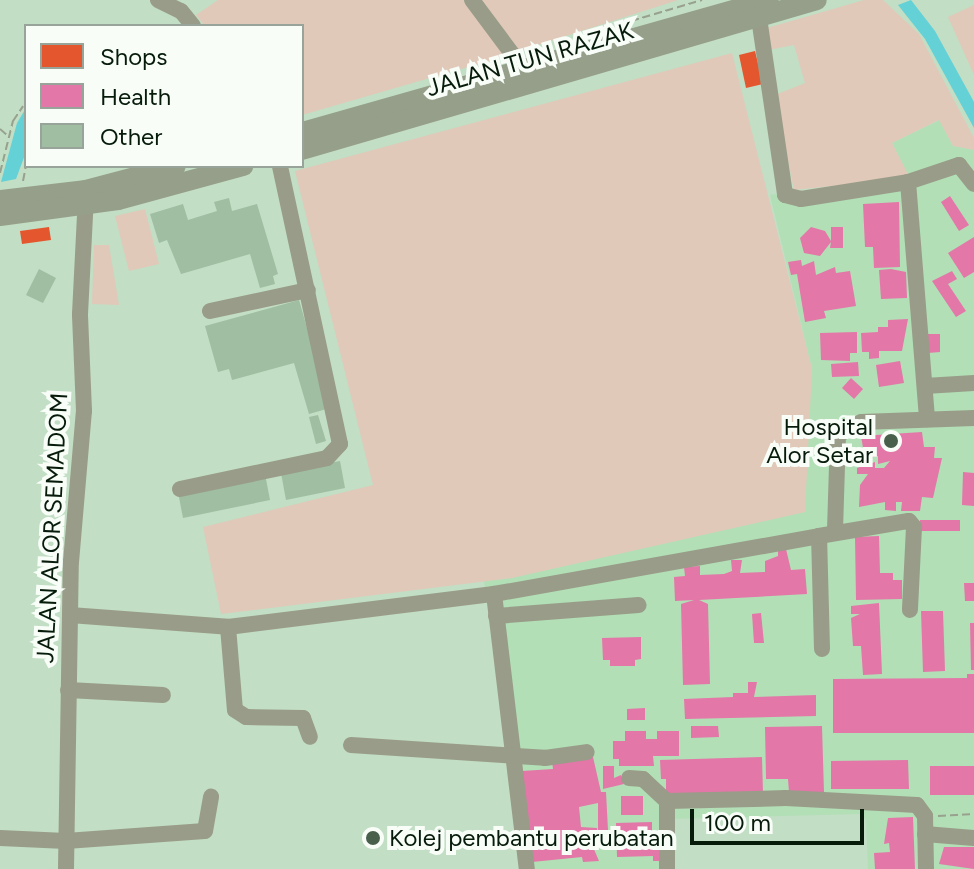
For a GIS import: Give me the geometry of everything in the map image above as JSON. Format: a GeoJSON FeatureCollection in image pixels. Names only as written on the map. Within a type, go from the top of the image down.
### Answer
{"type":"FeatureCollection","features":[{"type":"Feature","properties":{"kind":"main road","name":"JALAN TUN RAZAK"},"geometry":{"type":"LineString","coordinates":[[304,131],[764,9],[817,0]]}},
{"type":"Feature","properties":{"kind":"main road","name":"JALAN TUN RAZAK"},"geometry":{"type":"LineString","coordinates":[[304,149],[764,9]]}},
{"type":"Feature","properties":{"kind":"main road"},"geometry":{"type":"LineString","coordinates":[[0,200],[86,198],[170,168]]}},
{"type":"Feature","properties":{"kind":"main road"},"geometry":{"type":"LineString","coordinates":[[0,216],[233,168]]}},
{"type":"Feature","properties":{"kind":"street"},"geometry":{"type":"LineString","coordinates":[[158,0],[175,8],[191,24]]}},
{"type":"Feature","properties":{"kind":"street"},"geometry":{"type":"LineString","coordinates":[[472,0],[525,71]]}},
{"type":"Feature","properties":{"kind":"street"},"geometry":{"type":"LineString","coordinates":[[764,9],[785,195],[801,199],[908,182],[959,165],[974,184]]}},
{"type":"Feature","properties":{"kind":"street"},"geometry":{"type":"LineString","coordinates":[[180,489],[327,458],[337,450],[338,433],[280,168]]}},
{"type":"Feature","properties":{"kind":"street"},"geometry":{"type":"LineString","coordinates":[[908,182],[927,419]]}},
{"type":"Feature","properties":{"kind":"street","name":"JALAN ALOR SEMADOM"},"geometry":{"type":"LineString","coordinates":[[66,869],[70,615],[84,411],[80,314],[86,198]]}},
{"type":"Feature","properties":{"kind":"street"},"geometry":{"type":"LineString","coordinates":[[210,311],[308,290]]}},
{"type":"Feature","properties":{"kind":"street"},"geometry":{"type":"LineString","coordinates":[[925,386],[974,383]]}},
{"type":"Feature","properties":{"kind":"street"},"geometry":{"type":"LineString","coordinates":[[835,530],[838,435],[861,422],[974,418]]}},
{"type":"Feature","properties":{"kind":"street"},"geometry":{"type":"LineString","coordinates":[[70,615],[228,627],[494,594],[819,536],[835,530],[909,521],[914,527],[910,610]]}},
{"type":"Feature","properties":{"kind":"street"},"geometry":{"type":"LineString","coordinates":[[819,536],[822,649]]}},
{"type":"Feature","properties":{"kind":"street"},"geometry":{"type":"LineString","coordinates":[[494,594],[527,869]]}},
{"type":"Feature","properties":{"kind":"street"},"geometry":{"type":"LineString","coordinates":[[496,616],[639,605]]}},
{"type":"Feature","properties":{"kind":"street"},"geometry":{"type":"LineString","coordinates":[[228,627],[235,710],[246,717],[303,718],[310,737]]}},
{"type":"Feature","properties":{"kind":"street"},"geometry":{"type":"LineString","coordinates":[[68,690],[163,695]]}},
{"type":"Feature","properties":{"kind":"street"},"geometry":{"type":"LineString","coordinates":[[351,745],[545,758],[587,752]]}},
{"type":"Feature","properties":{"kind":"street"},"geometry":{"type":"LineString","coordinates":[[629,778],[643,779],[667,801],[917,805],[925,816],[926,869]]}},
{"type":"Feature","properties":{"kind":"street"},"geometry":{"type":"LineString","coordinates":[[0,838],[66,841],[205,831],[211,797]]}},
{"type":"Feature","properties":{"kind":"street"},"geometry":{"type":"LineString","coordinates":[[667,801],[667,869]]}},
{"type":"Feature","properties":{"kind":"street"},"geometry":{"type":"LineString","coordinates":[[925,834],[974,838]]}},
{"type":"Feature","properties":{"kind":"path"},"geometry":{"type":"LineString","coordinates":[[0,173],[23,106]]}},
{"type":"Feature","properties":{"kind":"path"},"geometry":{"type":"LineString","coordinates":[[0,129],[10,137]]}},
{"type":"Feature","properties":{"kind":"path"},"geometry":{"type":"LineString","coordinates":[[23,178],[26,168]]}},
{"type":"Feature","properties":{"kind":"path"},"geometry":{"type":"LineString","coordinates":[[925,816],[974,814]]}},
{"type":"Feature","properties":{"kind":"shaded area"},"geometry":{"type":"Polygon","coordinates":[[[218,0],[463,0],[506,56],[304,114],[304,24],[203,24],[196,15],[218,0]]]}},
{"type":"Feature","properties":{"kind":"shaded area"},"geometry":{"type":"Polygon","coordinates":[[[479,0],[678,0],[519,51],[479,0]]]}},
{"type":"Feature","properties":{"kind":"shaded area"},"geometry":{"type":"Polygon","coordinates":[[[864,0],[883,0],[919,34],[974,138],[974,150],[953,146],[939,120],[892,143],[910,178],[794,190],[775,95],[805,83],[794,45],[768,50],[767,28],[864,0]]]}},
{"type":"Feature","properties":{"kind":"shaded area"},"geometry":{"type":"Polygon","coordinates":[[[974,5],[974,75],[948,17],[974,5]]]}},
{"type":"Feature","properties":{"kind":"shaded area"},"geometry":{"type":"Polygon","coordinates":[[[732,53],[812,369],[805,512],[512,578],[221,614],[203,527],[373,485],[295,171],[732,53]]]}},
{"type":"Feature","properties":{"kind":"shaded area","name":"Hospital Alor Setar"},"geometry":{"type":"Polygon","coordinates":[[[940,120],[953,146],[974,150],[974,869],[868,869],[866,820],[861,814],[670,819],[672,869],[526,869],[484,581],[512,578],[812,369],[770,195],[909,178],[892,143],[940,120]]]}},
{"type":"Feature","properties":{"kind":"shaded area"},"geometry":{"type":"Polygon","coordinates":[[[145,209],[159,264],[129,271],[115,216],[145,209]]]}},
{"type":"Feature","properties":{"kind":"shaded area"},"geometry":{"type":"Polygon","coordinates":[[[94,245],[109,245],[119,305],[92,304],[94,245]]]}},
{"type":"Feature","properties":{"kind":"water"},"geometry":{"type":"Polygon","coordinates":[[[911,0],[935,31],[974,102],[974,128],[925,39],[898,5],[911,0]]]}},
{"type":"Feature","properties":{"kind":"water"},"geometry":{"type":"Polygon","coordinates":[[[24,111],[24,157],[16,179],[1,182],[17,123],[24,111]]]}},
{"type":"Feature","properties":{"kind":"building: Shops"},"geometry":{"type":"Polygon","coordinates":[[[755,51],[763,84],[746,88],[739,55],[755,51]]]}},
{"type":"Feature","properties":{"kind":"building: Shops"},"geometry":{"type":"Polygon","coordinates":[[[49,227],[51,240],[22,244],[20,231],[49,227]]]}},
{"type":"Feature","properties":{"kind":"building: Health"},"geometry":{"type":"Polygon","coordinates":[[[950,196],[969,225],[959,231],[941,202],[950,196]]]}},
{"type":"Feature","properties":{"kind":"building: Health"},"geometry":{"type":"Polygon","coordinates":[[[899,202],[900,267],[874,268],[873,247],[865,247],[863,204],[899,202]]]}},
{"type":"Feature","properties":{"kind":"building: Health"},"geometry":{"type":"Polygon","coordinates":[[[811,227],[825,231],[831,241],[831,227],[843,227],[843,248],[830,248],[831,242],[820,256],[804,253],[800,238],[811,227]]]}},
{"type":"Feature","properties":{"kind":"building: Health"},"geometry":{"type":"Polygon","coordinates":[[[974,237],[974,272],[964,278],[948,253],[974,237]]]}},
{"type":"Feature","properties":{"kind":"building: Health"},"geometry":{"type":"Polygon","coordinates":[[[801,260],[802,266],[814,261],[816,275],[835,267],[836,273],[850,271],[856,306],[824,311],[826,318],[805,322],[797,274],[791,275],[788,262],[801,260]]]}},
{"type":"Feature","properties":{"kind":"building: Health"},"geometry":{"type":"Polygon","coordinates":[[[879,270],[906,272],[907,298],[881,299],[879,270]]]}},
{"type":"Feature","properties":{"kind":"building: Health"},"geometry":{"type":"Polygon","coordinates":[[[952,271],[957,279],[948,284],[966,311],[956,317],[932,281],[952,271]]]}},
{"type":"Feature","properties":{"kind":"building: Health"},"geometry":{"type":"Polygon","coordinates":[[[908,319],[902,351],[879,351],[879,358],[869,359],[869,352],[862,352],[861,333],[878,332],[878,327],[888,327],[888,320],[908,319]]]}},
{"type":"Feature","properties":{"kind":"building: Health"},"geometry":{"type":"Polygon","coordinates":[[[857,332],[857,353],[850,353],[850,361],[821,360],[820,333],[857,332]]]}},
{"type":"Feature","properties":{"kind":"building: Health"},"geometry":{"type":"Polygon","coordinates":[[[928,334],[940,334],[940,352],[928,353],[928,334]]]}},
{"type":"Feature","properties":{"kind":"building: Health"},"geometry":{"type":"Polygon","coordinates":[[[900,361],[904,383],[879,387],[876,365],[900,361]]]}},
{"type":"Feature","properties":{"kind":"building: Health"},"geometry":{"type":"Polygon","coordinates":[[[858,362],[859,376],[832,377],[831,364],[858,362]]]}},
{"type":"Feature","properties":{"kind":"building: Health"},"geometry":{"type":"Polygon","coordinates":[[[851,378],[863,389],[854,399],[842,388],[851,378]]]}},
{"type":"Feature","properties":{"kind":"building: Health"},"geometry":{"type":"Polygon","coordinates":[[[922,432],[924,447],[935,447],[934,458],[942,458],[933,498],[922,497],[920,511],[901,511],[902,502],[896,502],[896,511],[885,510],[885,502],[859,507],[860,485],[868,474],[857,474],[857,468],[875,462],[875,468],[884,468],[890,461],[878,464],[878,456],[865,459],[861,436],[922,432]]]}},
{"type":"Feature","properties":{"kind":"building: Health"},"geometry":{"type":"Polygon","coordinates":[[[963,472],[974,473],[974,506],[962,505],[963,472]]]}},
{"type":"Feature","properties":{"kind":"building: Health"},"geometry":{"type":"Polygon","coordinates":[[[920,520],[960,520],[960,531],[920,531],[920,520]]]}},
{"type":"Feature","properties":{"kind":"building: Health"},"geometry":{"type":"Polygon","coordinates":[[[879,536],[880,573],[893,573],[893,580],[902,580],[902,599],[856,600],[855,537],[879,536]]]}},
{"type":"Feature","properties":{"kind":"building: Health"},"geometry":{"type":"Polygon","coordinates":[[[778,549],[786,549],[791,570],[805,569],[807,594],[699,600],[708,604],[710,684],[683,685],[681,604],[694,600],[675,601],[674,577],[685,576],[684,567],[700,566],[700,575],[724,574],[732,571],[731,560],[742,560],[740,573],[765,572],[765,561],[778,556],[778,549]]]}},
{"type":"Feature","properties":{"kind":"building: Health"},"geometry":{"type":"Polygon","coordinates":[[[964,583],[974,583],[974,601],[965,601],[964,583]]]}},
{"type":"Feature","properties":{"kind":"building: Health"},"geometry":{"type":"Polygon","coordinates":[[[879,603],[882,674],[863,675],[861,646],[853,646],[851,618],[860,614],[851,614],[851,606],[879,603]]]}},
{"type":"Feature","properties":{"kind":"building: Health"},"geometry":{"type":"Polygon","coordinates":[[[921,611],[943,611],[945,671],[923,672],[921,611]]]}},
{"type":"Feature","properties":{"kind":"building: Health"},"geometry":{"type":"Polygon","coordinates":[[[761,613],[764,643],[754,643],[752,614],[761,613]]]}},
{"type":"Feature","properties":{"kind":"building: Health"},"geometry":{"type":"Polygon","coordinates":[[[970,623],[974,623],[974,670],[971,670],[970,623]]]}},
{"type":"Feature","properties":{"kind":"building: Health"},"geometry":{"type":"Polygon","coordinates":[[[641,637],[641,659],[635,660],[635,666],[610,666],[610,660],[603,660],[602,638],[641,637]]]}},
{"type":"Feature","properties":{"kind":"building: Health"},"geometry":{"type":"Polygon","coordinates":[[[967,674],[974,674],[974,733],[833,733],[833,679],[967,678],[967,674]]]}},
{"type":"Feature","properties":{"kind":"building: Health"},"geometry":{"type":"Polygon","coordinates":[[[748,682],[757,682],[754,697],[816,695],[816,716],[685,719],[684,699],[733,697],[733,693],[748,693],[748,682]]]}},
{"type":"Feature","properties":{"kind":"building: Health"},"geometry":{"type":"Polygon","coordinates":[[[645,708],[645,720],[627,720],[627,709],[645,708]]]}},
{"type":"Feature","properties":{"kind":"building: Health"},"geometry":{"type":"Polygon","coordinates":[[[691,726],[718,726],[719,737],[691,738],[691,726]]]}},
{"type":"Feature","properties":{"kind":"building: Health"},"geometry":{"type":"Polygon","coordinates":[[[822,726],[824,792],[789,792],[788,779],[766,779],[765,727],[822,726]]]}},
{"type":"Feature","properties":{"kind":"building: Health"},"geometry":{"type":"Polygon","coordinates":[[[625,731],[646,731],[646,739],[657,739],[657,731],[679,731],[679,756],[653,756],[654,766],[619,766],[619,759],[613,759],[613,741],[625,741],[625,731]]]}},
{"type":"Feature","properties":{"kind":"building: Health"},"geometry":{"type":"Polygon","coordinates":[[[593,757],[601,792],[606,792],[608,830],[598,830],[598,803],[579,807],[581,827],[597,828],[597,847],[593,847],[599,861],[583,862],[582,857],[532,862],[522,771],[553,769],[552,761],[593,757]]]}},
{"type":"Feature","properties":{"kind":"building: Health"},"geometry":{"type":"Polygon","coordinates":[[[762,757],[763,793],[666,796],[666,779],[661,779],[660,760],[762,757]]]}},
{"type":"Feature","properties":{"kind":"building: Health"},"geometry":{"type":"Polygon","coordinates":[[[908,760],[909,789],[831,789],[831,761],[908,760]]]}},
{"type":"Feature","properties":{"kind":"building: Health"},"geometry":{"type":"Polygon","coordinates":[[[603,766],[614,766],[614,778],[621,775],[624,784],[603,789],[603,766]]]}},
{"type":"Feature","properties":{"kind":"building: Health"},"geometry":{"type":"Polygon","coordinates":[[[930,766],[974,766],[974,795],[930,795],[930,766]]]}},
{"type":"Feature","properties":{"kind":"building: Health"},"geometry":{"type":"Polygon","coordinates":[[[621,796],[643,796],[643,815],[621,815],[621,796]]]}},
{"type":"Feature","properties":{"kind":"building: Health"},"geometry":{"type":"Polygon","coordinates":[[[913,817],[915,869],[875,869],[874,853],[890,852],[889,843],[884,844],[888,818],[913,817]]]}},
{"type":"Feature","properties":{"kind":"building: Health"},"geometry":{"type":"Polygon","coordinates":[[[652,822],[652,834],[660,834],[661,861],[653,861],[653,856],[617,857],[616,823],[652,822]]]}},
{"type":"Feature","properties":{"kind":"building: Health"},"geometry":{"type":"Polygon","coordinates":[[[944,847],[974,847],[974,869],[939,864],[944,847]]]}},
{"type":"Feature","properties":{"kind":"building: Other"},"geometry":{"type":"Polygon","coordinates":[[[229,198],[232,211],[257,204],[278,274],[273,276],[275,284],[260,288],[250,254],[181,274],[167,240],[159,243],[150,214],[183,204],[188,220],[217,211],[214,202],[229,198]]]}},
{"type":"Feature","properties":{"kind":"building: Other"},"geometry":{"type":"Polygon","coordinates":[[[39,269],[56,278],[43,303],[26,295],[39,269]]]}},
{"type":"Feature","properties":{"kind":"building: Other"},"geometry":{"type":"Polygon","coordinates":[[[299,300],[330,408],[309,414],[294,363],[232,380],[229,369],[218,372],[205,326],[299,300]]]}},
{"type":"Feature","properties":{"kind":"building: Other"},"geometry":{"type":"Polygon","coordinates":[[[318,415],[326,441],[316,444],[309,417],[318,415]]]}},
{"type":"Feature","properties":{"kind":"building: Other"},"geometry":{"type":"Polygon","coordinates":[[[340,461],[345,488],[286,500],[281,473],[340,461]]]}},
{"type":"Feature","properties":{"kind":"building: Other"},"geometry":{"type":"Polygon","coordinates":[[[265,474],[270,500],[183,518],[178,492],[265,474]]]}},
{"type":"Feature","properties":{"kind":"place","name":"Hospital Alor Setar"},"geometry":{"type":"Point","coordinates":[891,441]}},
{"type":"Feature","properties":{"kind":"place","name":"Kolej pembantu perubatan"},"geometry":{"type":"Point","coordinates":[373,838]}}]}
